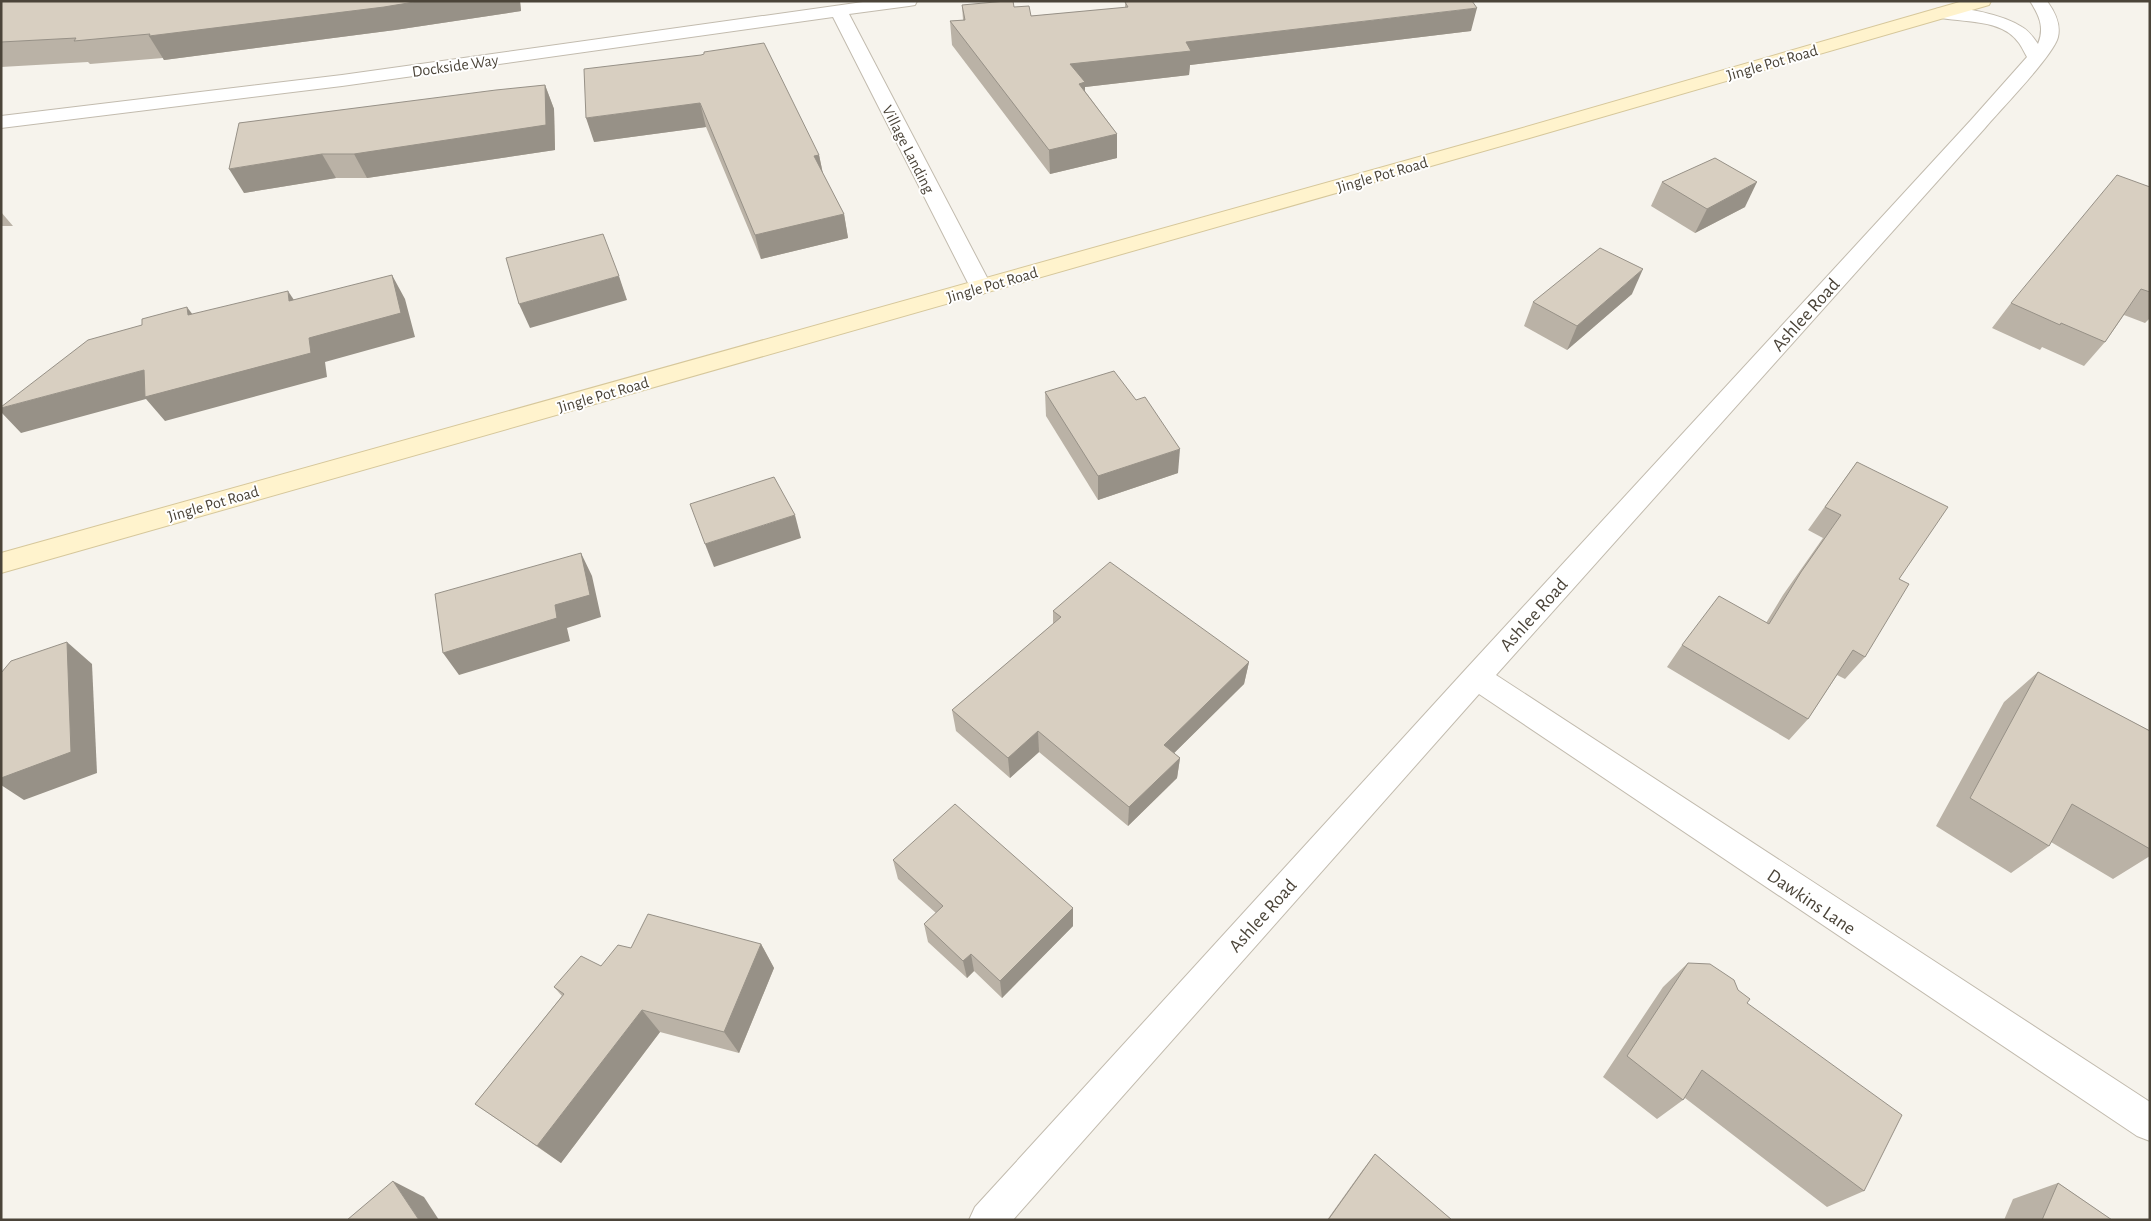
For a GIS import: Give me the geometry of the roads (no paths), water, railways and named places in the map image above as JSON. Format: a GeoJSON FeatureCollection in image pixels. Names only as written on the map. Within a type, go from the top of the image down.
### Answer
{"type":"FeatureCollection","features":[{"type":"Feature","properties":{"kind":"street","name":"Dockside Way"},"geometry":{"type":"LineString","coordinates":[[1,122],[132,108],[403,73],[909,1]]}},
{"type":"Feature","properties":{"kind":"street","name":"Jingle Pot Road"},"geometry":{"type":"LineString","coordinates":[[1,563],[981,287],[1983,1]]}},
{"type":"Feature","properties":{"kind":"street","name":"Ashlee Road"},"geometry":{"type":"LineString","coordinates":[[988,1220],[2036,57],[2048,42],[2051,25],[2046,9],[2038,1]]}},
{"type":"Feature","properties":{"kind":"street","name":"Village Landing"},"geometry":{"type":"LineString","coordinates":[[839,11],[981,287]]}},
{"type":"Feature","properties":{"kind":"street"},"geometry":{"type":"LineString","coordinates":[[1942,13],[1987,19],[2007,27],[2025,38],[2036,57]]}},
{"type":"Feature","properties":{"kind":"street","name":"Dawkins Lane"},"geometry":{"type":"LineString","coordinates":[[1476,677],[2150,1123]]}}]}
